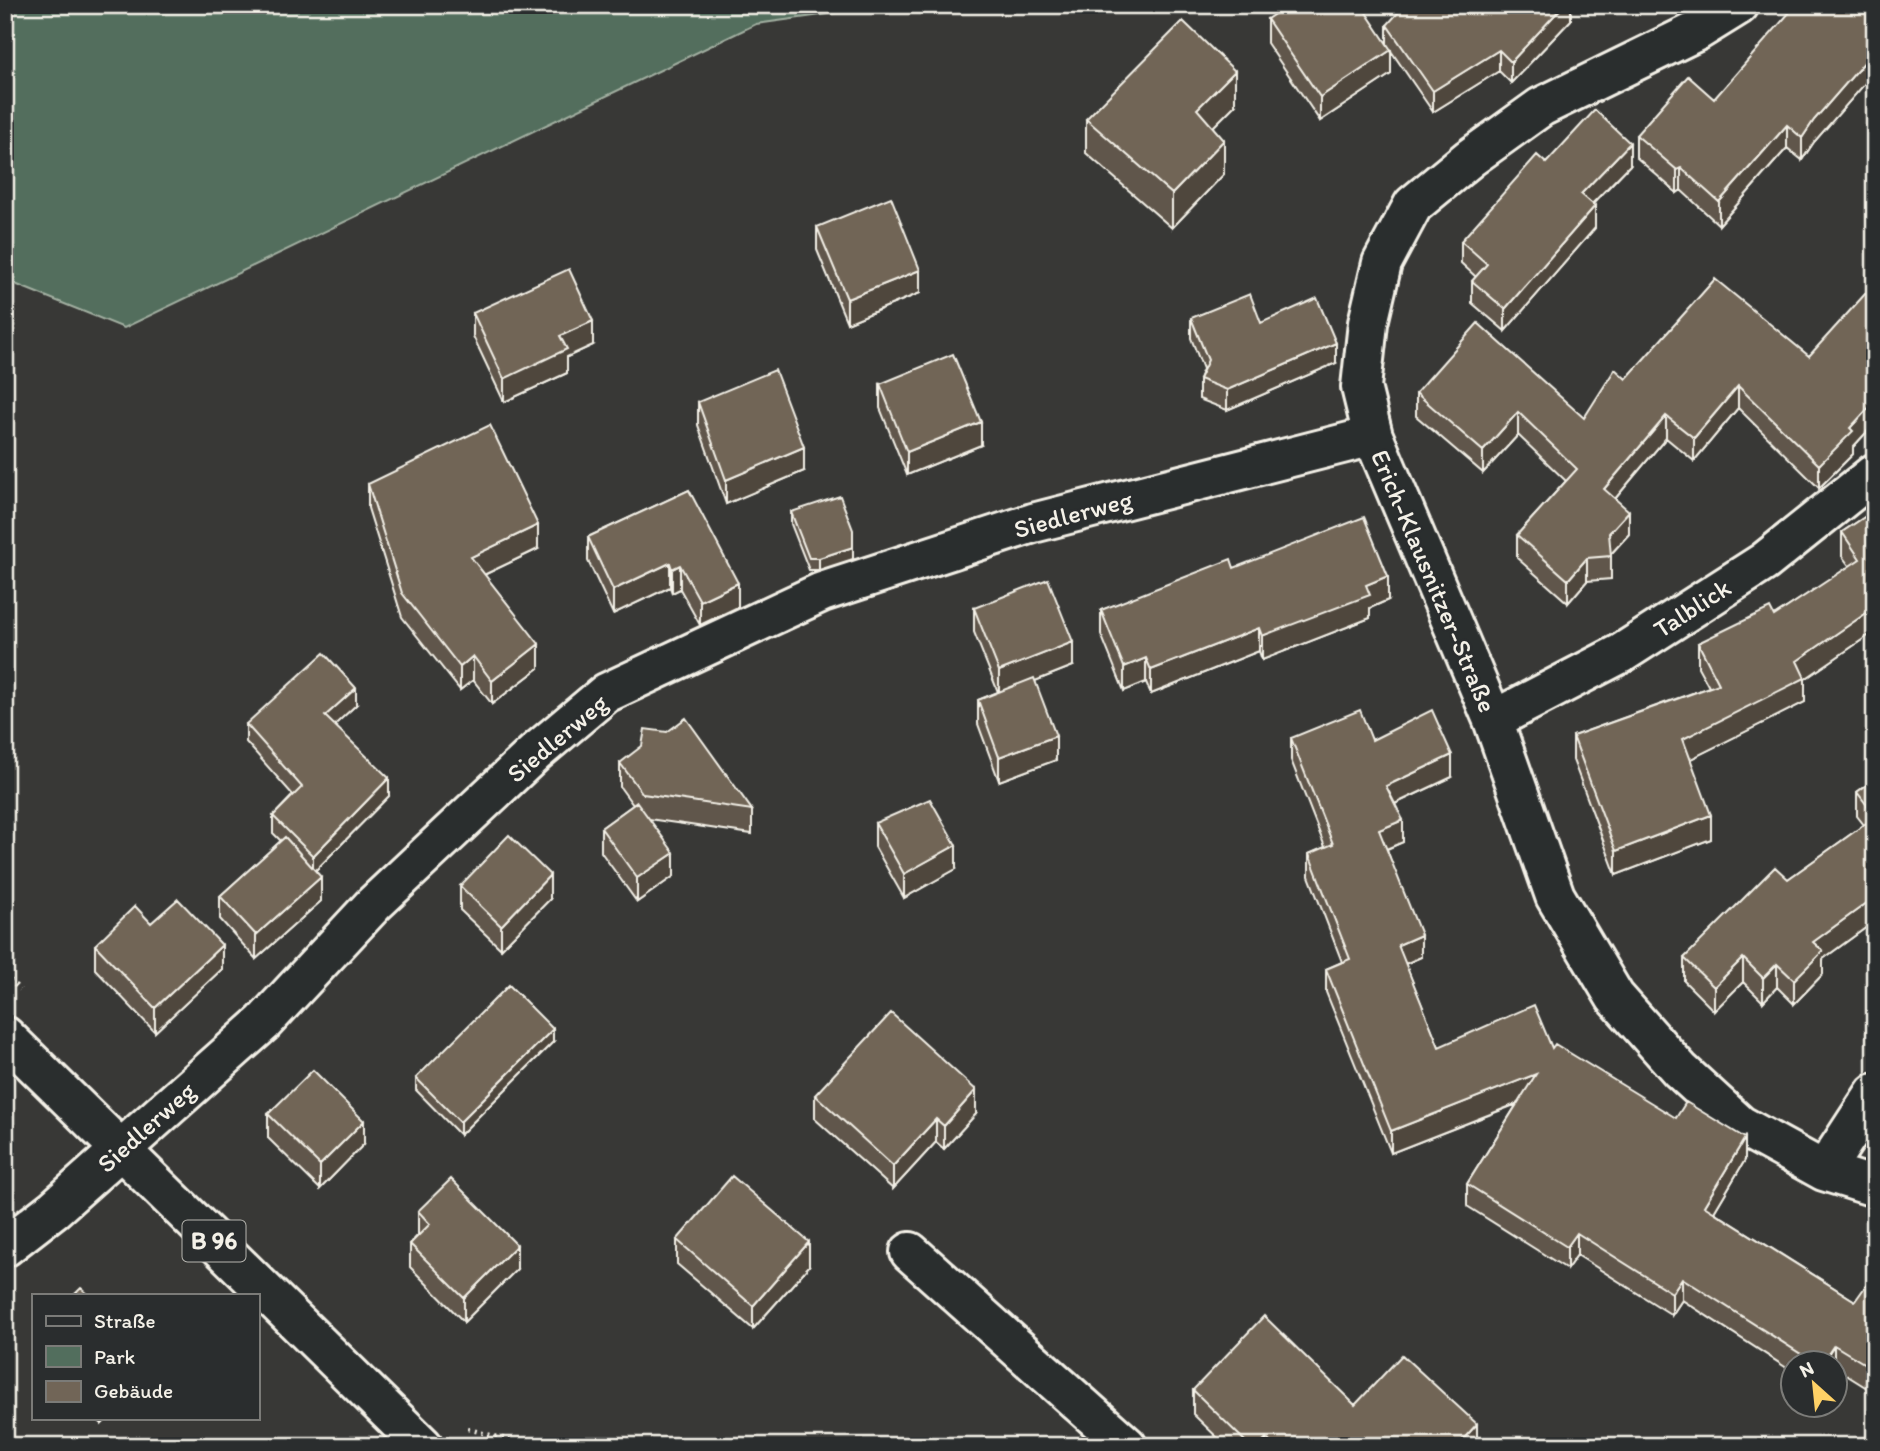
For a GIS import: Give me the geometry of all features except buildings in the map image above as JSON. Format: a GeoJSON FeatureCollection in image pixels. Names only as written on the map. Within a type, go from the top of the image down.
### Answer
{"type":"FeatureCollection","features":[{"type":"Feature","properties":{"kind":"street","name":"Erich-Klausnitzer-Straße"},"geometry":{"type":"LineString","coordinates":[[1739,5],[1697,31],[1541,107],[1413,205],[1382,263],[1368,323],[1361,387],[1373,436],[1493,720],[1555,896],[1615,997],[1680,1070],[1740,1125],[1824,1171],[1875,1186]]}},
{"type":"Feature","properties":{"kind":"street","name":"Siedlerweg"},"geometry":{"type":"LineString","coordinates":[[5,1247],[54,1209],[263,1023],[374,904],[536,752],[606,693],[822,592],[1033,523],[1373,436]]}},
{"type":"Feature","properties":{"kind":"street","name":"Talblick"},"geometry":{"type":"LineString","coordinates":[[1493,720],[1622,653],[1764,562],[1875,473]]}},
{"type":"Feature","properties":{"kind":"street","name":"B 96"},"geometry":{"type":"LineString","coordinates":[[5,1036],[424,1446]]}},
{"type":"Feature","properties":{"kind":"street"},"geometry":{"type":"LineString","coordinates":[[1824,1171],[1875,1093]]}},
{"type":"Feature","properties":{"kind":"street"},"geometry":{"type":"LineString","coordinates":[[910,1252],[1127,1446]]}},
{"type":"Feature","properties":{"kind":"green space"},"geometry":{"type":"Polygon","coordinates":[[[5,5],[894,5],[756,24],[124,328],[5,280],[5,5]]]}}]}
